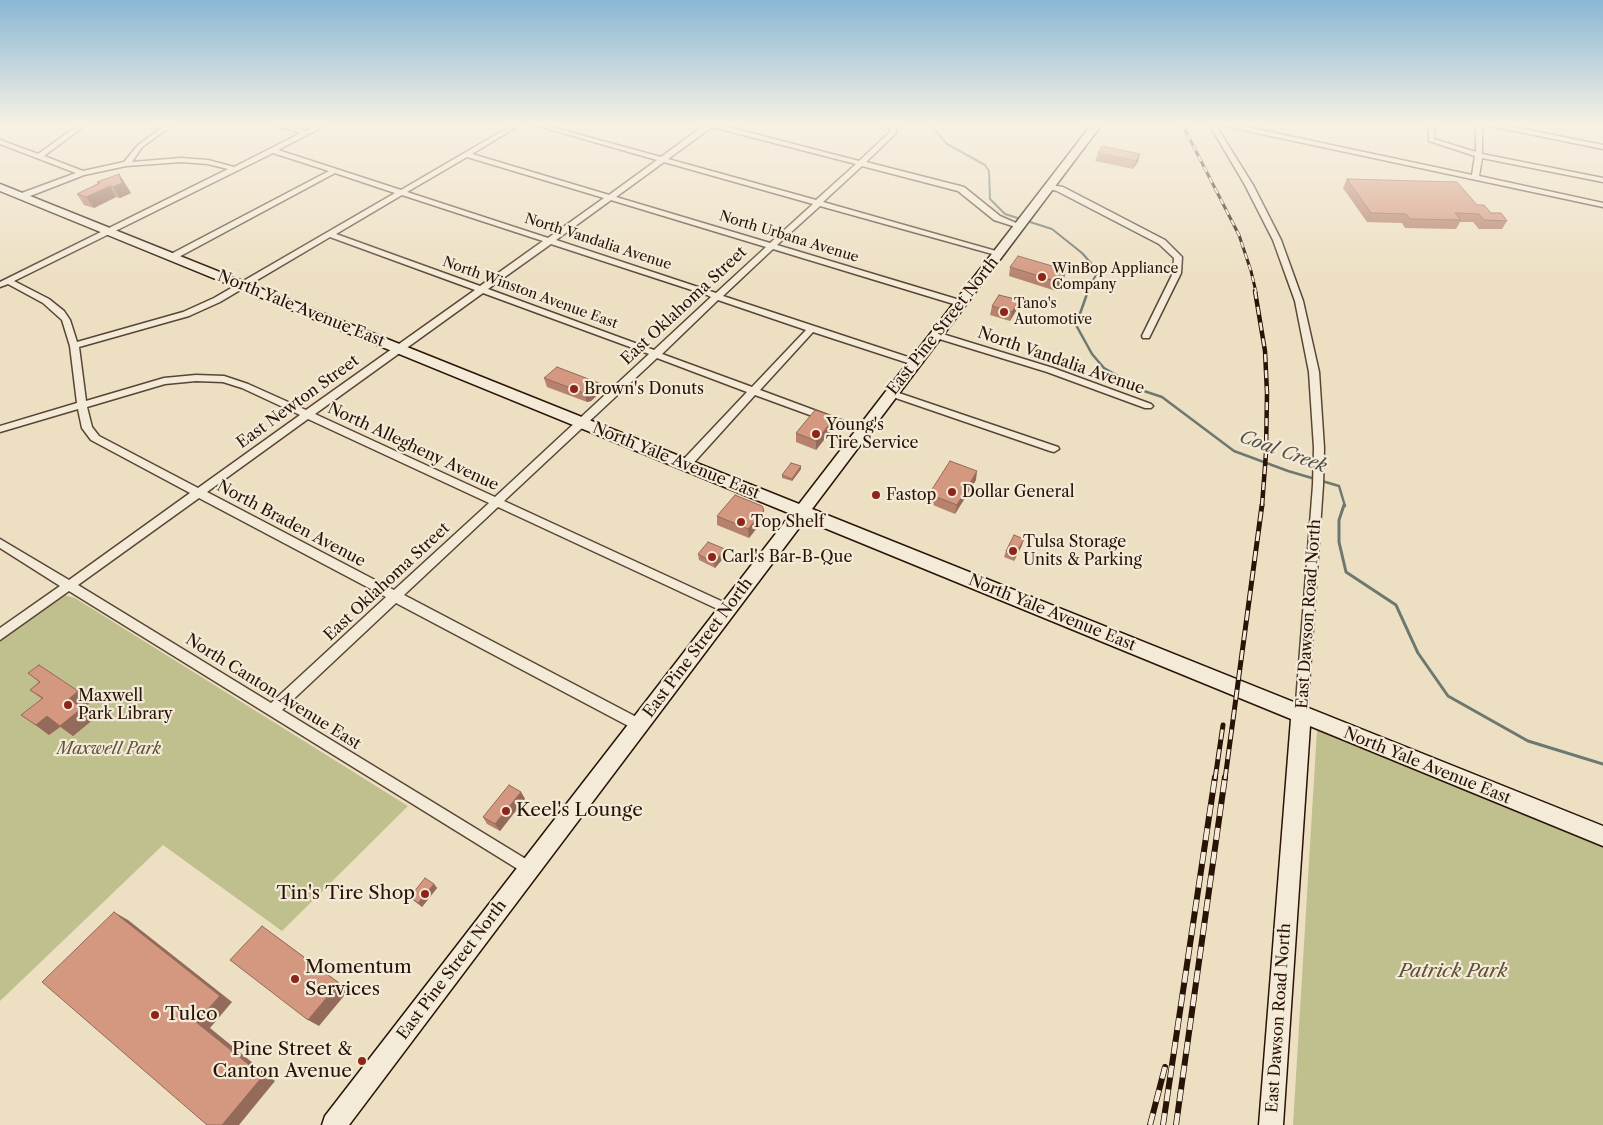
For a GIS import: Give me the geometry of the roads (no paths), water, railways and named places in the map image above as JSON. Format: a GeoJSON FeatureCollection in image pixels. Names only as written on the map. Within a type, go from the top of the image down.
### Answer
{"type":"FeatureCollection","features":[{"type":"Feature","properties":{"kind":"main road","name":"East Pine Street North"},"geometry":{"type":"LineString","coordinates":[[334,1125],[1056,176]]}},
{"type":"Feature","properties":{"kind":"main road","name":"North Yale Avenue East"},"geometry":{"type":"LineString","coordinates":[[0,187],[1603,836]]}},
{"type":"Feature","properties":{"kind":"main road","name":"East Dawson Road North"},"geometry":{"type":"LineString","coordinates":[[1271,1125],[1301,715]]}},
{"type":"Feature","properties":{"kind":"street"},"geometry":{"type":"LineString","coordinates":[[22,196],[73,176]]}},
{"type":"Feature","properties":{"kind":"street"},"geometry":{"type":"LineString","coordinates":[[4,283],[220,176]]}},
{"type":"Feature","properties":{"kind":"street"},"geometry":{"type":"LineString","coordinates":[[172,257],[324,176]]}},
{"type":"Feature","properties":{"kind":"street","name":"North Vandalia Avenue"},"geometry":{"type":"LineString","coordinates":[[352,176],[914,362]]}},
{"type":"Feature","properties":{"kind":"street"},"geometry":{"type":"LineString","coordinates":[[74,346],[186,314],[217,300],[428,176]]}},
{"type":"Feature","properties":{"kind":"street","name":"North Urbana Avenue"},"geometry":{"type":"LineString","coordinates":[[540,176],[960,303]]}},
{"type":"Feature","properties":{"kind":"street","name":"East Newton Street"},"geometry":{"type":"LineString","coordinates":[[0,635],[637,176]]}},
{"type":"Feature","properties":{"kind":"street"},"geometry":{"type":"LineString","coordinates":[[724,176],[999,252]]}},
{"type":"Feature","properties":{"kind":"street","name":"East Oklahoma Street"},"geometry":{"type":"LineString","coordinates":[[272,711],[847,176]]}},
{"type":"Feature","properties":{"kind":"street"},"geometry":{"type":"LineString","coordinates":[[913,176],[961,189],[997,218],[1022,222]]}},
{"type":"Feature","properties":{"kind":"street","name":"East Dawson Road North"},"geometry":{"type":"LineString","coordinates":[[1243,176],[1269,222],[1294,284],[1308,338],[1314,372],[1319,448],[1318,485],[1301,715]]}},
{"type":"Feature","properties":{"kind":"street"},"geometry":{"type":"LineString","coordinates":[[1586,176],[1603,180]]}},
{"type":"Feature","properties":{"kind":"street"},"geometry":{"type":"LineString","coordinates":[[1476,177],[1603,205]]}},
{"type":"Feature","properties":{"kind":"street"},"geometry":{"type":"LineString","coordinates":[[1049,186],[1088,202],[1162,242],[1178,257],[1177,273],[1146,336]]}},
{"type":"Feature","properties":{"kind":"street","name":"North Winston Avenue East"},"geometry":{"type":"LineString","coordinates":[[329,234],[862,430]]}},
{"type":"Feature","properties":{"kind":"street"},"geometry":{"type":"LineString","coordinates":[[4,283],[46,301],[61,313],[70,331],[74,346],[81,404]]}},
{"type":"Feature","properties":{"kind":"street"},"geometry":{"type":"LineString","coordinates":[[685,465],[811,329]]}},
{"type":"Feature","properties":{"kind":"street","name":"North Vandalia Avenue"},"geometry":{"type":"LineString","coordinates":[[936,335],[1050,370],[1148,406]]}},
{"type":"Feature","properties":{"kind":"street","name":"North Allegheny Avenue"},"geometry":{"type":"LineString","coordinates":[[0,429],[164,381],[215,378],[245,386],[728,609]]}},
{"type":"Feature","properties":{"kind":"street"},"geometry":{"type":"LineString","coordinates":[[890,393],[1054,449]]}},
{"type":"Feature","properties":{"kind":"street","name":"North Braden Avenue"},"geometry":{"type":"LineString","coordinates":[[81,404],[86,425],[95,438],[638,725]]}},
{"type":"Feature","properties":{"kind":"street","name":"North Canton Avenue East"},"geometry":{"type":"LineString","coordinates":[[0,543],[529,869]]}},
{"type":"Feature","properties":{"kind":"waterway","name":"Coal Creek"},"geometry":{"type":"LineString","coordinates":[[989,176],[990,199],[1005,214],[1052,229],[1082,253],[1098,271],[1087,292]]}},
{"type":"Feature","properties":{"kind":"waterway","name":"Coal Creek"},"geometry":{"type":"LineString","coordinates":[[1088,291],[1076,325],[1092,354],[1104,368],[1144,391],[1162,397],[1234,451],[1288,471],[1339,486],[1345,506]]}},
{"type":"Feature","properties":{"kind":"waterway","name":"Coal Creek"},"geometry":{"type":"LineString","coordinates":[[1344,505],[1339,520],[1339,542],[1346,572],[1396,605],[1418,653],[1448,696],[1528,741],[1603,764]]}},
{"type":"Feature","properties":{"kind":"railway"},"geometry":{"type":"LineString","coordinates":[[1209,176],[1239,235],[1256,292]]}},
{"type":"Feature","properties":{"kind":"railway"},"geometry":{"type":"LineString","coordinates":[[1255,291],[1265,351],[1267,393],[1266,453],[1262,506]]}},
{"type":"Feature","properties":{"kind":"railway"},"geometry":{"type":"LineString","coordinates":[[1225,779],[1262,505]]}},
{"type":"Feature","properties":{"kind":"railway"},"geometry":{"type":"LineString","coordinates":[[1215,779],[1223,725]]}},
{"type":"Feature","properties":{"kind":"railway"},"geometry":{"type":"LineString","coordinates":[[1163,1125],[1215,777]]}},
{"type":"Feature","properties":{"kind":"railway"},"geometry":{"type":"LineString","coordinates":[[1176,1125],[1225,777]]}},
{"type":"Feature","properties":{"kind":"railway"},"geometry":{"type":"LineString","coordinates":[[1150,1125],[1165,1067]]}},
{"type":"Feature","properties":{"kind":"place","name":"WinBop Appliance Company"},"geometry":{"type":"Point","coordinates":[1042,277]}},
{"type":"Feature","properties":{"kind":"place","name":"Tano's Automotive"},"geometry":{"type":"Point","coordinates":[1004,312]}},
{"type":"Feature","properties":{"kind":"place","name":"Brown's Donuts"},"geometry":{"type":"Point","coordinates":[574,389]}},
{"type":"Feature","properties":{"kind":"place","name":"Young's Tire Service"},"geometry":{"type":"Point","coordinates":[816,434]}},
{"type":"Feature","properties":{"kind":"place","name":"Dollar General"},"geometry":{"type":"Point","coordinates":[952,492]}},
{"type":"Feature","properties":{"kind":"place","name":"Fastop"},"geometry":{"type":"Point","coordinates":[876,495]}},
{"type":"Feature","properties":{"kind":"place","name":"Top Shelf"},"geometry":{"type":"Point","coordinates":[741,522]}},
{"type":"Feature","properties":{"kind":"place","name":"Tulsa Storage Units & Parking"},"geometry":{"type":"Point","coordinates":[1013,551]}},
{"type":"Feature","properties":{"kind":"place","name":"Carl's Bar-B-Que"},"geometry":{"type":"Point","coordinates":[712,557]}},
{"type":"Feature","properties":{"kind":"place","name":"Maxwell Park Library"},"geometry":{"type":"Point","coordinates":[68,705]}},
{"type":"Feature","properties":{"kind":"place","name":"Keel's Lounge"},"geometry":{"type":"Point","coordinates":[506,811]}},
{"type":"Feature","properties":{"kind":"place","name":"Tin's Tire Shop"},"geometry":{"type":"Point","coordinates":[425,894]}},
{"type":"Feature","properties":{"kind":"place","name":"Momentum Services"},"geometry":{"type":"Point","coordinates":[295,979]}},
{"type":"Feature","properties":{"kind":"place","name":"Tulco"},"geometry":{"type":"Point","coordinates":[155,1015]}},
{"type":"Feature","properties":{"kind":"place","name":"Pine Street & Canton Avenue"},"geometry":{"type":"Point","coordinates":[362,1061]}},
{"type":"Feature","properties":{"kind":"park label","name":"Maxwell Park"},"geometry":{"type":"Point","coordinates":[109,749]}},
{"type":"Feature","properties":{"kind":"park label","name":"Patrick Park"},"geometry":{"type":"Point","coordinates":[1453,972]}}]}
